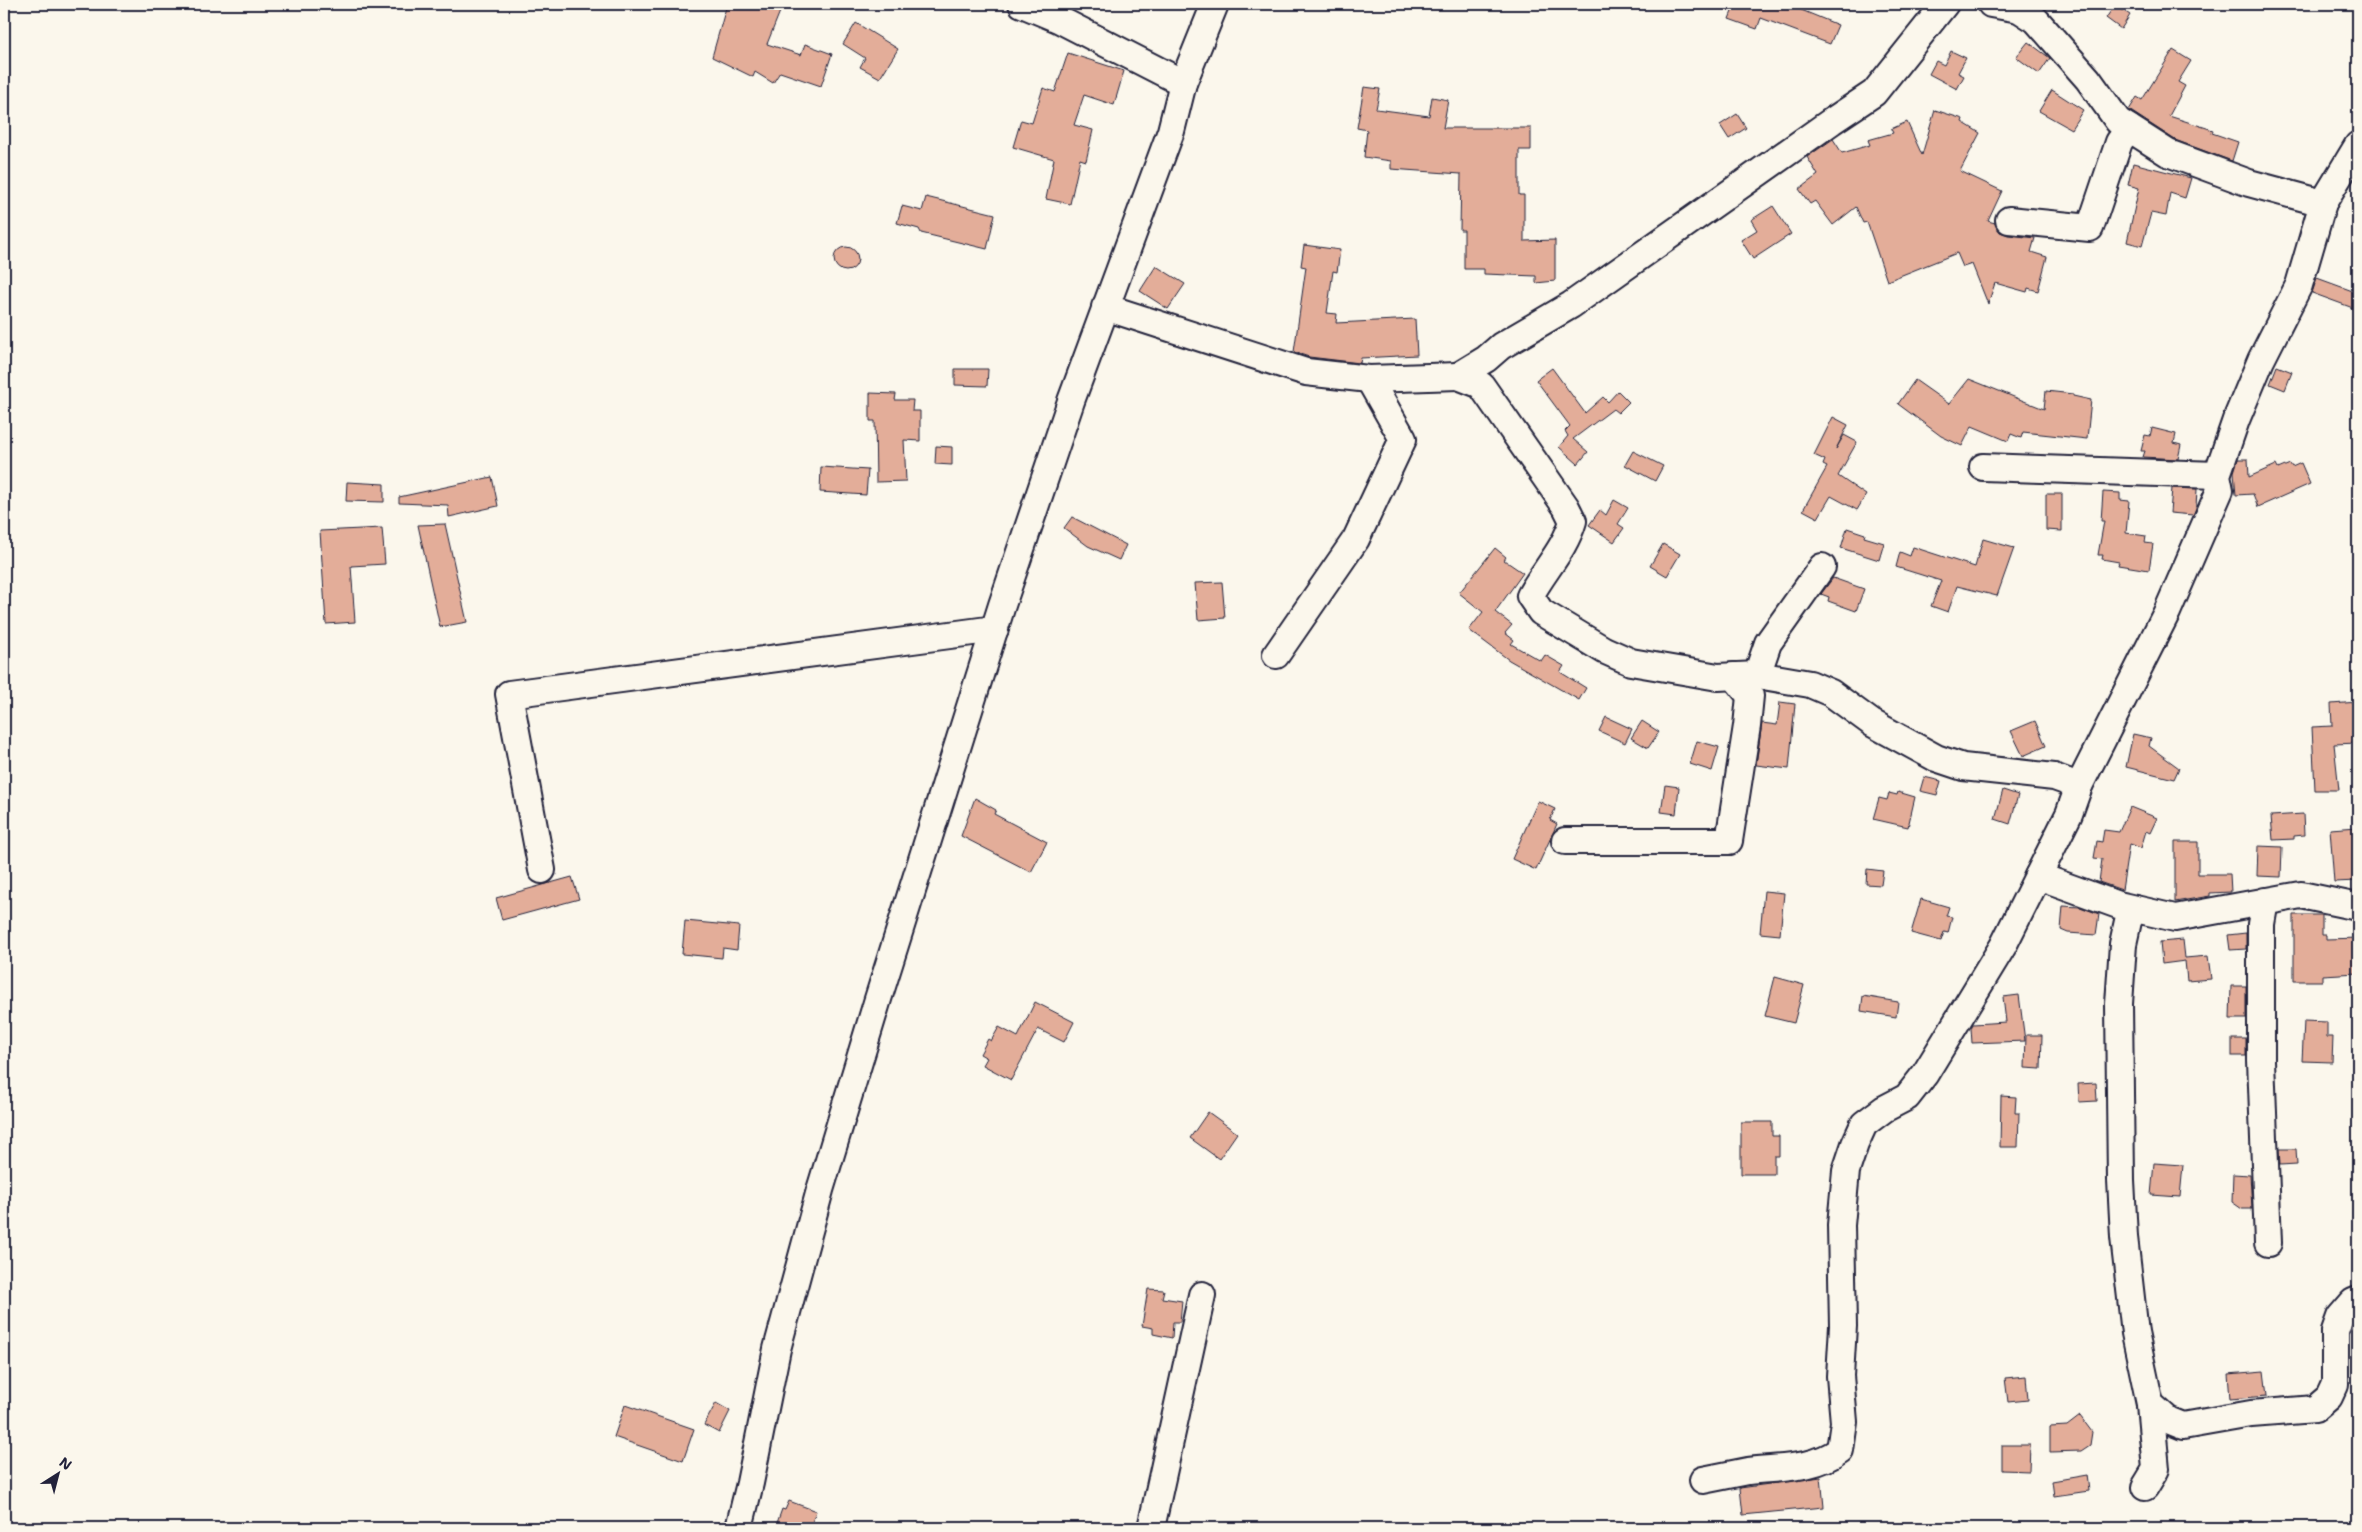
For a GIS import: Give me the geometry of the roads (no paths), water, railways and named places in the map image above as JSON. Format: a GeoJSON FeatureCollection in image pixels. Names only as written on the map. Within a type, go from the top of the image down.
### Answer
{"type":"FeatureCollection","features":[{"type":"Feature","properties":{"kind":"street"},"geometry":{"type":"LineString","coordinates":[[1022,4],[1058,19],[1183,83]]}},
{"type":"Feature","properties":{"kind":"street"},"geometry":{"type":"LineString","coordinates":[[739,1528],[777,1349],[820,1190],[995,629],[1071,401],[1171,130],[1183,83],[1215,4]]}},
{"type":"Feature","properties":{"kind":"street"},"geometry":{"type":"LineString","coordinates":[[1458,376],[1486,359],[1501,346],[1571,305],[1874,93],[1945,4]]}},
{"type":"Feature","properties":{"kind":"street"},"geometry":{"type":"LineString","coordinates":[[1991,4],[2019,9],[2036,20],[2088,79],[2118,121],[2168,152],[2249,183],[2323,203]]}},
{"type":"Feature","properties":{"kind":"street"},"geometry":{"type":"LineString","coordinates":[[2010,220],[2090,228],[2118,142],[2129,128]]}},
{"type":"Feature","properties":{"kind":"street"},"geometry":{"type":"LineString","coordinates":[[1703,1480],[1749,1471],[1793,1468],[1827,1460],[1840,1450],[1844,1422],[1840,1376],[1843,1326],[1841,1225],[1846,1171],[1855,1144],[1864,1124],[1884,1109],[1907,1097],[1925,1074],[2003,946],[2069,814],[2079,786],[2171,603],[2220,490],[2217,475],[2261,360],[2299,285],[2323,203],[2358,145]]}},
{"type":"Feature","properties":{"kind":"street"},"geometry":{"type":"LineString","coordinates":[[1105,307],[1306,372],[1369,379],[1458,376],[1480,385],[1566,507],[1573,521],[1568,539],[1530,596],[1541,612],[1604,650],[1631,662],[1718,678],[1746,675],[1810,684],[1831,692],[1872,723],[1936,758],[1963,767],[2054,777],[2079,786]]}},
{"type":"Feature","properties":{"kind":"street"},"geometry":{"type":"LineString","coordinates":[[1276,655],[1356,539],[1403,439],[1369,379]]}},
{"type":"Feature","properties":{"kind":"street"},"geometry":{"type":"LineString","coordinates":[[1983,467],[2217,475]]}},
{"type":"Feature","properties":{"kind":"street"},"geometry":{"type":"LineString","coordinates":[[1566,841],[1728,841],[1747,726],[1750,696],[1746,675],[1822,566]]}},
{"type":"Feature","properties":{"kind":"street"},"geometry":{"type":"LineString","coordinates":[[542,870],[509,694],[995,629]]}},
{"type":"Feature","properties":{"kind":"street"},"geometry":{"type":"LineString","coordinates":[[2038,876],[2063,887],[2134,909],[2175,918],[2301,895],[2358,907]]}},
{"type":"Feature","properties":{"kind":"street"},"geometry":{"type":"LineString","coordinates":[[2265,901],[2262,924],[2261,1060],[2268,1243]]}},
{"type":"Feature","properties":{"kind":"street"},"geometry":{"type":"LineString","coordinates":[[2134,909],[2128,921],[2124,944],[2119,1004],[2121,1180],[2124,1237],[2135,1333],[2150,1404],[2156,1469],[2145,1487]]}},
{"type":"Feature","properties":{"kind":"street"},"geometry":{"type":"LineString","coordinates":[[1151,1528],[1202,1295]]}},
{"type":"Feature","properties":{"kind":"street"},"geometry":{"type":"LineString","coordinates":[[2150,1404],[2168,1420],[2183,1426],[2251,1414],[2315,1409],[2329,1397],[2335,1384],[2335,1331],[2353,1302],[2358,1300]]}}]}
